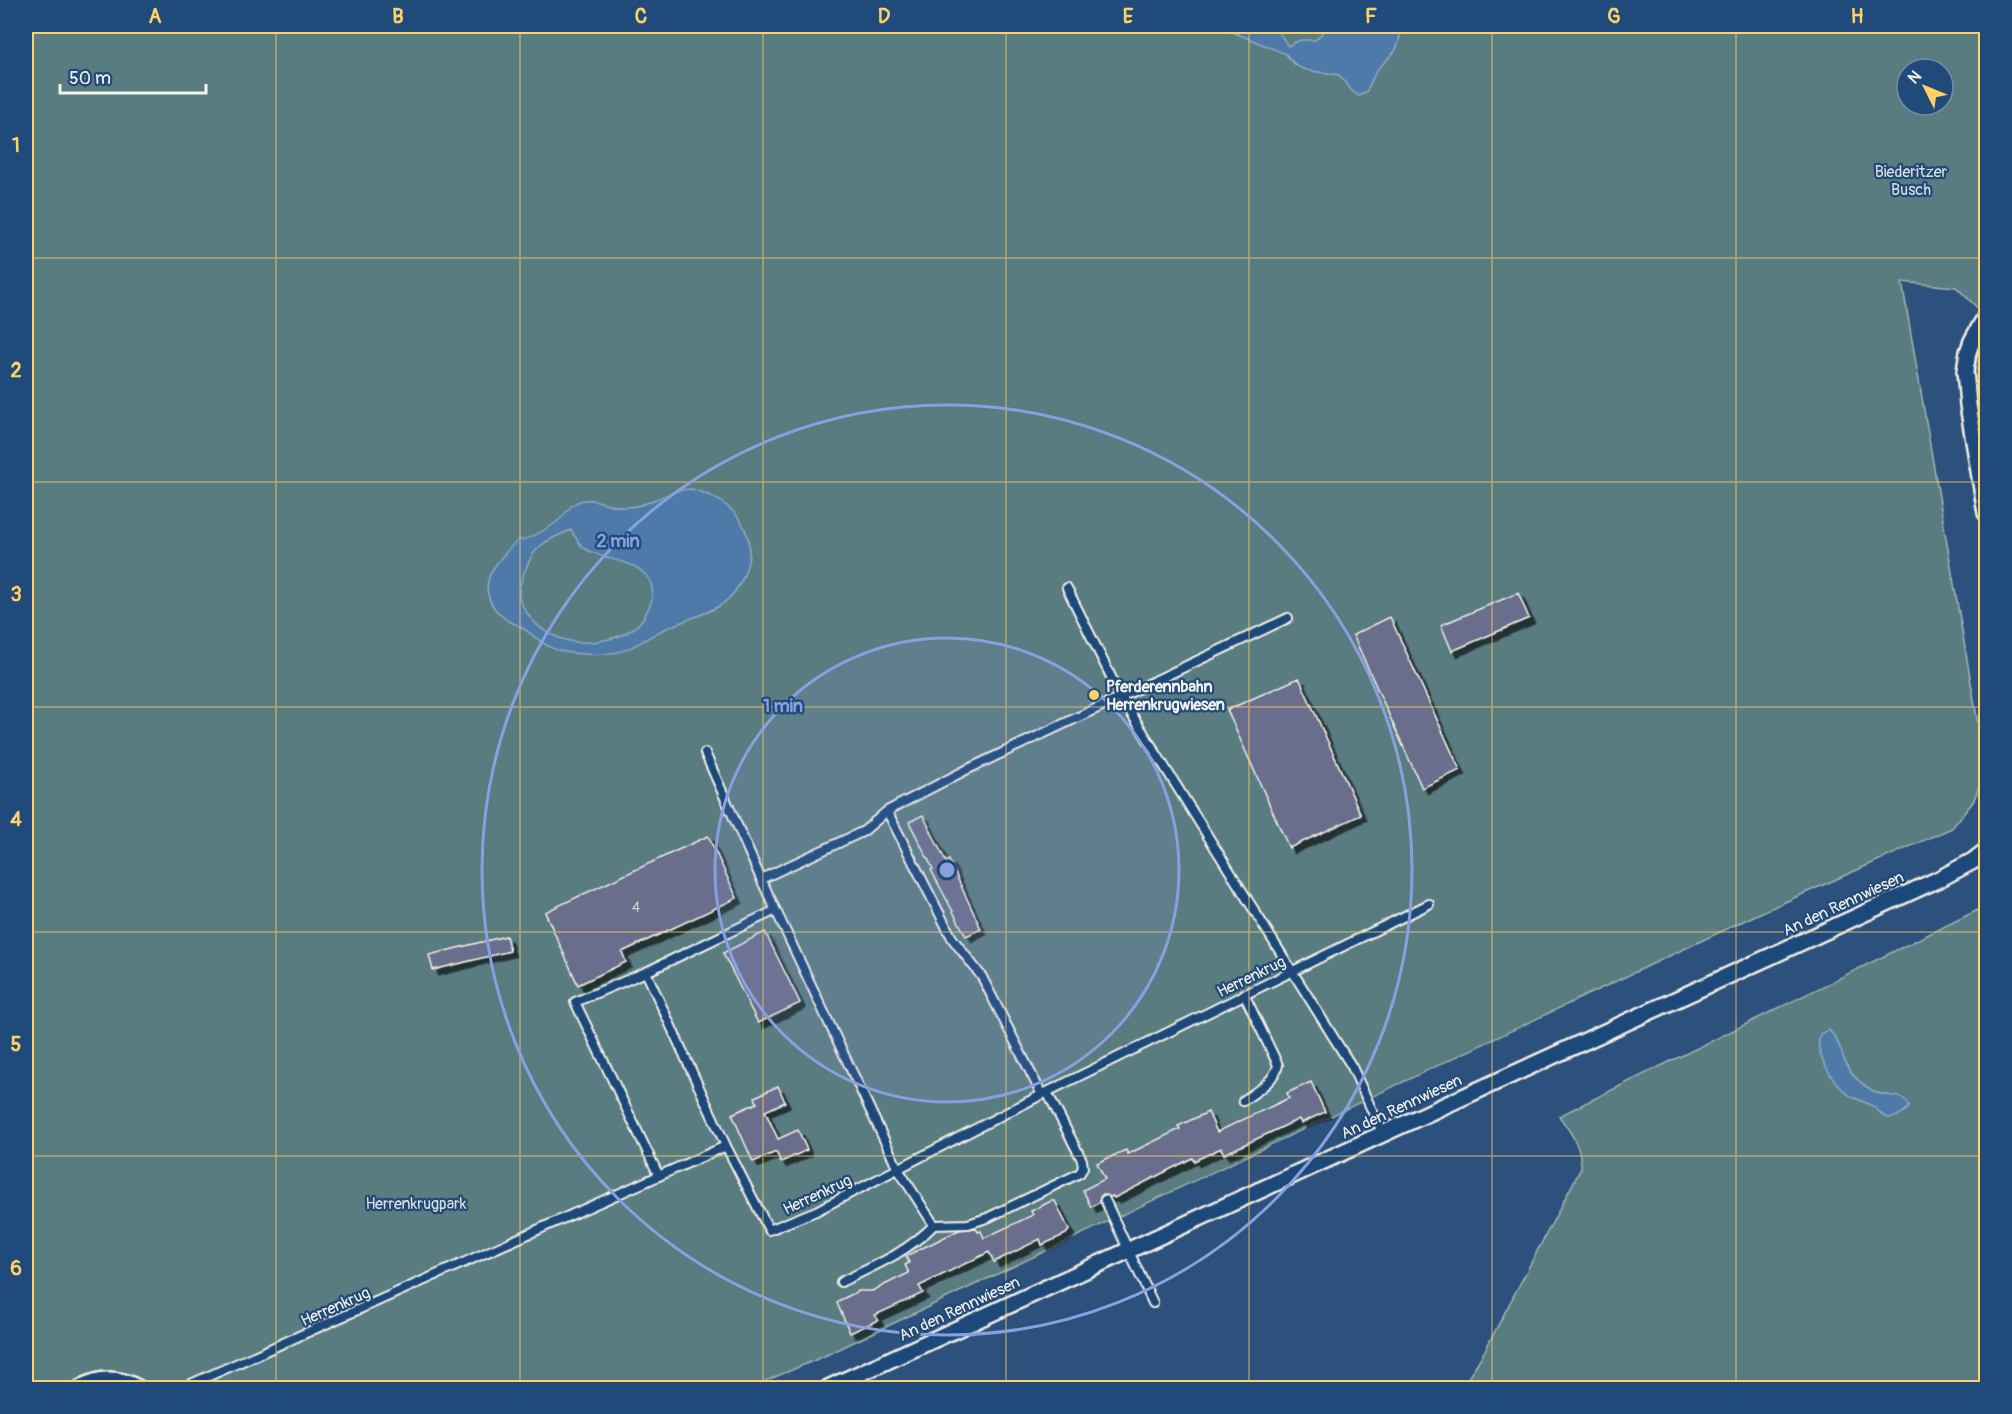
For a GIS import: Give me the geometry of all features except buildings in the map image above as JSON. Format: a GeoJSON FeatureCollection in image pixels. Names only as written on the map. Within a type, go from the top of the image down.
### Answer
{"type":"FeatureCollection","features":[{"type":"Feature","properties":{"kind":"street"},"geometry":{"type":"LineString","coordinates":[[1986,316],[1970,347],[1965,371],[1968,405],[1986,513]]}},
{"type":"Feature","properties":{"kind":"street","name":"An den Rennwiesen"},"geometry":{"type":"LineString","coordinates":[[828,1389],[1948,875],[1986,851]]}},
{"type":"Feature","properties":{"kind":"street"},"geometry":{"type":"LineString","coordinates":[[81,1389],[99,1380],[110,1380],[124,1382],[138,1389]]}},
{"type":"Feature","properties":{"kind":"lane"},"geometry":{"type":"LineString","coordinates":[[1067,588],[1121,697],[1352,1067],[1383,1134]]}},
{"type":"Feature","properties":{"kind":"lane"},"geometry":{"type":"LineString","coordinates":[[760,879],[864,831],[887,811],[1004,750],[1288,618]]}},
{"type":"Feature","properties":{"kind":"lane"},"geometry":{"type":"LineString","coordinates":[[705,753],[774,911],[898,1169],[934,1225]]}},
{"type":"Feature","properties":{"kind":"lane"},"geometry":{"type":"LineString","coordinates":[[841,1282],[903,1252],[934,1225],[961,1225],[987,1218],[1080,1173],[1083,1167],[1082,1160],[982,977],[952,938],[887,811]]}},
{"type":"Feature","properties":{"kind":"lane","name":"Herrenkrug"},"geometry":{"type":"LineString","coordinates":[[183,1389],[726,1146],[769,1230],[816,1211],[1044,1093],[1429,904]]}},
{"type":"Feature","properties":{"kind":"lane"},"geometry":{"type":"LineString","coordinates":[[659,1176],[575,1002],[646,972],[774,911]]}},
{"type":"Feature","properties":{"kind":"lane"},"geometry":{"type":"LineString","coordinates":[[646,972],[726,1146]]}},
{"type":"Feature","properties":{"kind":"lane"},"geometry":{"type":"LineString","coordinates":[[1243,1101],[1272,1077],[1278,1065],[1244,994]]}},
{"type":"Feature","properties":{"kind":"lane"},"geometry":{"type":"LineString","coordinates":[[1105,1200],[1153,1303]]}},
{"type":"Feature","properties":{"kind":"green space"},"geometry":{"type":"Polygon","coordinates":[[[26,26],[1986,26],[1986,316],[1956,287],[1902,282],[1986,770],[1973,802],[1952,828],[1760,913],[820,1358],[749,1388],[26,1388],[26,26]]]}},
{"type":"Feature","properties":{"kind":"green space"},"geometry":{"type":"Polygon","coordinates":[[[1986,338],[1986,457],[1977,412],[1974,380],[1979,351],[1986,338]]]}},
{"type":"Feature","properties":{"kind":"green space"},"geometry":{"type":"Polygon","coordinates":[[[1986,906],[1986,1388],[1462,1388],[1484,1352],[1581,1168],[1578,1147],[1559,1116],[1986,906]]]}},
{"type":"Feature","properties":{"kind":"water"},"geometry":{"type":"Polygon","coordinates":[[[1224,26],[1275,26],[1288,46],[1300,40],[1315,40],[1329,26],[1403,26],[1396,50],[1376,71],[1367,91],[1359,96],[1339,75],[1304,69],[1286,54],[1228,30],[1224,26]]]}},
{"type":"Feature","properties":{"kind":"water"},"geometry":{"type":"Polygon","coordinates":[[[691,489],[701,492],[721,502],[737,516],[747,534],[749,553],[746,570],[733,594],[721,605],[661,631],[628,649],[610,653],[578,654],[556,650],[544,644],[508,621],[490,601],[488,579],[505,553],[519,540],[534,536],[556,523],[575,503],[594,500],[633,507],[691,489]],[[571,530],[549,540],[534,553],[520,586],[519,597],[522,605],[541,628],[554,636],[580,642],[617,637],[636,626],[643,618],[651,602],[651,584],[639,569],[584,548],[571,530]]]}},
{"type":"Feature","properties":{"kind":"water"},"geometry":{"type":"Polygon","coordinates":[[[1829,1030],[1836,1039],[1848,1068],[1856,1078],[1873,1091],[1904,1099],[1909,1107],[1903,1113],[1892,1118],[1887,1117],[1843,1090],[1826,1068],[1819,1050],[1820,1034],[1829,1030]]]}},
{"type":"Feature","properties":{"kind":"place","name":"Pferderennbahn Herrenkrugwiesen"},"geometry":{"type":"Point","coordinates":[1094,695]}},
{"type":"Feature","properties":{"kind":"park label","name":"Biederitzer Busch"},"geometry":{"type":"Point","coordinates":[1911,180]}},
{"type":"Feature","properties":{"kind":"park label","name":"Herrenkrugpark"},"geometry":{"type":"Point","coordinates":[416,1203]}}]}
